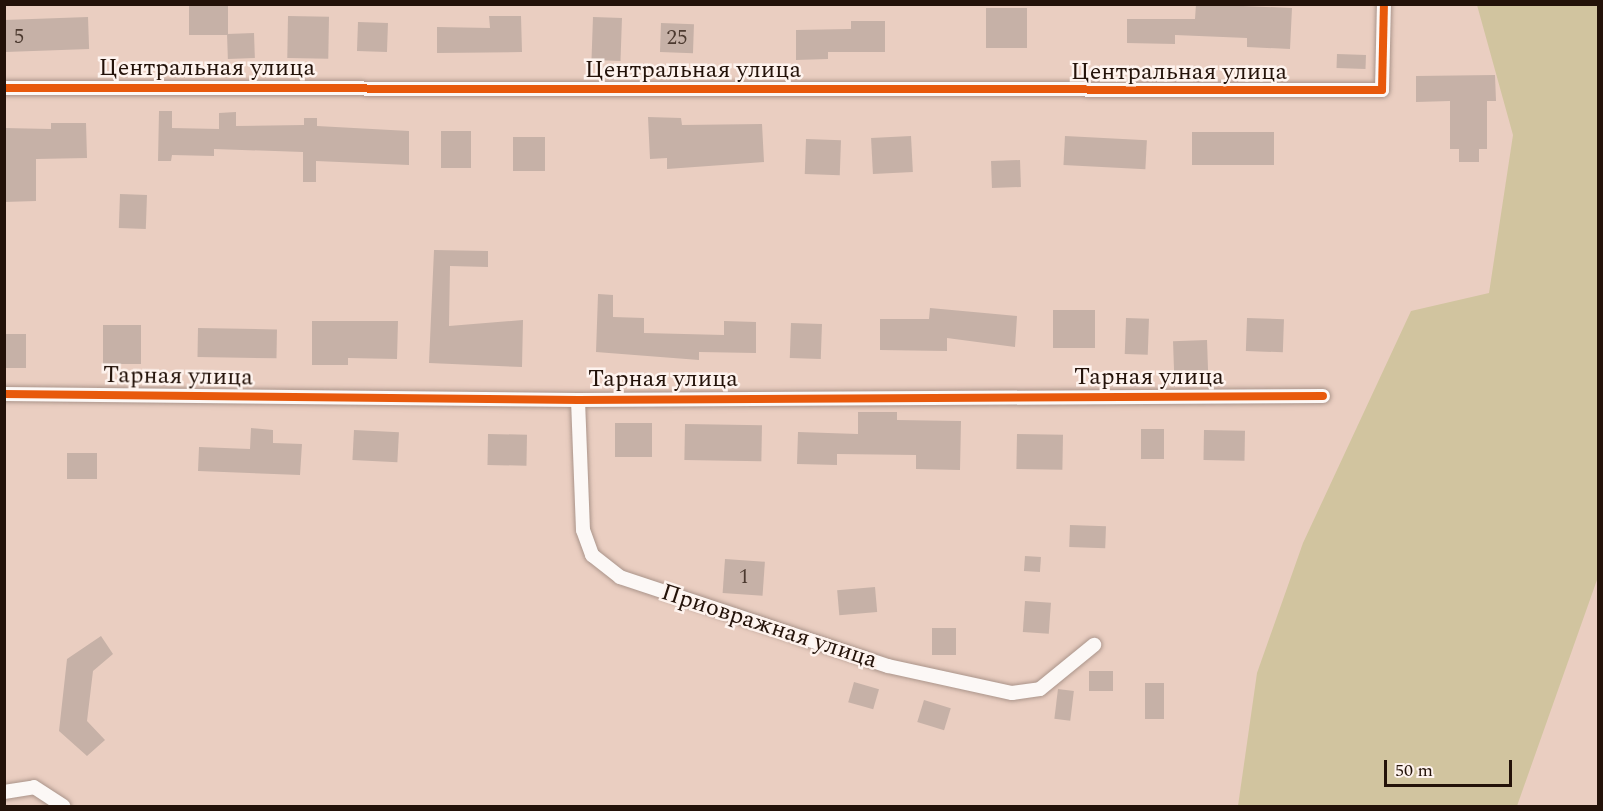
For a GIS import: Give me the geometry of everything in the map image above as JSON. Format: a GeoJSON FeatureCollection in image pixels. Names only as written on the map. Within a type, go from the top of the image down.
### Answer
{"type":"FeatureCollection","features":[{"type":"Feature","properties":{"kind":"street","name":"Центральная улица"},"geometry":{"type":"LineString","coordinates":[[4,88],[1382,90],[1384,4]]}},
{"type":"Feature","properties":{"kind":"street","name":"Тарная улица"},"geometry":{"type":"LineString","coordinates":[[4,394],[578,400],[1323,396]]}},
{"type":"Feature","properties":{"kind":"street","name":"Приовражная улица"},"geometry":{"type":"LineString","coordinates":[[578,400],[583,530],[592,555],[620,577],[888,666],[1012,693],[1040,689],[1094,645]]}},
{"type":"Feature","properties":{"kind":"street"},"geometry":{"type":"LineString","coordinates":[[4,792],[34,787],[63,807]]}},
{"type":"Feature","properties":{"kind":"shaded area"},"geometry":{"type":"Polygon","coordinates":[[[1477,5],[1598,5],[1598,577],[1517,806],[1238,806],[1257,673],[1303,543],[1411,311],[1489,293],[1513,135],[1477,5]]]}},
{"type":"Feature","properties":{"kind":"building"},"geometry":{"type":"Polygon","coordinates":[[[189,4],[228,4],[228,35],[189,35],[189,4]]]}},
{"type":"Feature","properties":{"kind":"building"},"geometry":{"type":"Polygon","coordinates":[[[1196,4],[1292,8],[1290,49],[1247,47],[1247,38],[1175,35],[1175,44],[1127,43],[1127,19],[1195,19],[1196,4]]]}},
{"type":"Feature","properties":{"kind":"building"},"geometry":{"type":"Polygon","coordinates":[[[986,8],[1027,8],[1027,48],[986,48],[986,8]]]}},
{"type":"Feature","properties":{"kind":"building"},"geometry":{"type":"Polygon","coordinates":[[[288,16],[329,17],[328,59],[287,58],[288,16]]]}},
{"type":"Feature","properties":{"kind":"building"},"geometry":{"type":"Polygon","coordinates":[[[489,16],[521,16],[522,52],[437,53],[437,27],[490,28],[489,16]]]}},
{"type":"Feature","properties":{"kind":"building"},"geometry":{"type":"Polygon","coordinates":[[[88,17],[89,49],[5,52],[4,20],[88,17]]]}},
{"type":"Feature","properties":{"kind":"building"},"geometry":{"type":"Polygon","coordinates":[[[593,17],[622,18],[620,61],[591,60],[593,17]]]}},
{"type":"Feature","properties":{"kind":"building"},"geometry":{"type":"Polygon","coordinates":[[[851,21],[885,21],[885,52],[828,52],[828,59],[796,60],[796,30],[851,29],[851,21]]]}},
{"type":"Feature","properties":{"kind":"building"},"geometry":{"type":"Polygon","coordinates":[[[358,22],[388,23],[387,52],[357,51],[358,22]]]}},
{"type":"Feature","properties":{"kind":"building"},"geometry":{"type":"Polygon","coordinates":[[[661,23],[694,24],[693,53],[660,52],[661,23]]]}},
{"type":"Feature","properties":{"kind":"building"},"geometry":{"type":"Polygon","coordinates":[[[254,33],[255,58],[228,59],[227,34],[254,33]]]}},
{"type":"Feature","properties":{"kind":"building"},"geometry":{"type":"Polygon","coordinates":[[[1337,54],[1366,55],[1365,69],[1337,68],[1337,54]]]}},
{"type":"Feature","properties":{"kind":"building"},"geometry":{"type":"Polygon","coordinates":[[[1495,75],[1496,101],[1487,101],[1487,149],[1479,149],[1479,162],[1459,162],[1459,149],[1450,149],[1450,101],[1416,102],[1416,76],[1495,75]]]}},
{"type":"Feature","properties":{"kind":"building"},"geometry":{"type":"Polygon","coordinates":[[[159,111],[172,111],[172,128],[219,129],[219,113],[236,112],[236,126],[304,125],[304,118],[317,118],[317,126],[409,131],[409,165],[316,161],[316,182],[303,182],[303,152],[214,149],[214,156],[172,155],[171,161],[158,161],[159,111]]]}},
{"type":"Feature","properties":{"kind":"building"},"geometry":{"type":"Polygon","coordinates":[[[648,117],[681,118],[682,125],[762,124],[764,162],[667,169],[667,158],[650,159],[648,117]]]}},
{"type":"Feature","properties":{"kind":"building"},"geometry":{"type":"Polygon","coordinates":[[[51,123],[86,123],[87,158],[36,159],[36,201],[4,202],[4,128],[51,129],[51,123]]]}},
{"type":"Feature","properties":{"kind":"building"},"geometry":{"type":"Polygon","coordinates":[[[441,131],[471,131],[471,168],[441,168],[441,131]]]}},
{"type":"Feature","properties":{"kind":"building"},"geometry":{"type":"Polygon","coordinates":[[[1192,132],[1274,132],[1274,165],[1192,165],[1192,132]]]}},
{"type":"Feature","properties":{"kind":"building"},"geometry":{"type":"Polygon","coordinates":[[[911,136],[913,172],[873,174],[871,138],[911,136]]]}},
{"type":"Feature","properties":{"kind":"building"},"geometry":{"type":"Polygon","coordinates":[[[1065,136],[1147,140],[1145,169],[1063,165],[1065,136]]]}},
{"type":"Feature","properties":{"kind":"building"},"geometry":{"type":"Polygon","coordinates":[[[513,137],[545,137],[545,171],[513,171],[513,137]]]}},
{"type":"Feature","properties":{"kind":"building"},"geometry":{"type":"Polygon","coordinates":[[[806,139],[841,140],[840,175],[805,174],[806,139]]]}},
{"type":"Feature","properties":{"kind":"building"},"geometry":{"type":"Polygon","coordinates":[[[1020,160],[1021,187],[992,188],[991,161],[1020,160]]]}},
{"type":"Feature","properties":{"kind":"building"},"geometry":{"type":"Polygon","coordinates":[[[120,194],[147,195],[146,229],[119,228],[120,194]]]}},
{"type":"Feature","properties":{"kind":"building"},"geometry":{"type":"Polygon","coordinates":[[[434,250],[488,251],[488,267],[450,266],[449,326],[523,320],[522,367],[429,363],[434,250]]]}},
{"type":"Feature","properties":{"kind":"building"},"geometry":{"type":"Polygon","coordinates":[[[598,294],[613,295],[613,317],[644,318],[644,333],[724,335],[724,321],[756,322],[756,353],[699,352],[699,360],[596,352],[598,294]]]}},
{"type":"Feature","properties":{"kind":"building"},"geometry":{"type":"Polygon","coordinates":[[[930,308],[1017,316],[1015,347],[947,338],[947,351],[880,350],[880,319],[929,319],[930,308]]]}},
{"type":"Feature","properties":{"kind":"building"},"geometry":{"type":"Polygon","coordinates":[[[1053,310],[1095,310],[1095,348],[1053,348],[1053,310]]]}},
{"type":"Feature","properties":{"kind":"building"},"geometry":{"type":"Polygon","coordinates":[[[1126,318],[1149,319],[1148,355],[1125,354],[1126,318]]]}},
{"type":"Feature","properties":{"kind":"building"},"geometry":{"type":"Polygon","coordinates":[[[1247,318],[1284,319],[1283,352],[1246,351],[1247,318]]]}},
{"type":"Feature","properties":{"kind":"building"},"geometry":{"type":"Polygon","coordinates":[[[312,321],[398,321],[397,359],[348,358],[348,365],[312,365],[312,321]]]}},
{"type":"Feature","properties":{"kind":"building"},"geometry":{"type":"Polygon","coordinates":[[[791,323],[822,324],[821,359],[790,358],[791,323]]]}},
{"type":"Feature","properties":{"kind":"building"},"geometry":{"type":"Polygon","coordinates":[[[103,325],[141,325],[141,364],[103,364],[103,325]]]}},
{"type":"Feature","properties":{"kind":"building"},"geometry":{"type":"Polygon","coordinates":[[[198,328],[277,329],[276,358],[197,357],[198,328]]]}},
{"type":"Feature","properties":{"kind":"building"},"geometry":{"type":"Polygon","coordinates":[[[4,334],[26,334],[26,368],[4,368],[4,334]]]}},
{"type":"Feature","properties":{"kind":"building"},"geometry":{"type":"Polygon","coordinates":[[[1207,340],[1208,374],[1174,375],[1173,341],[1207,340]]]}},
{"type":"Feature","properties":{"kind":"building"},"geometry":{"type":"Polygon","coordinates":[[[858,412],[897,412],[897,420],[961,421],[960,470],[916,469],[916,455],[837,454],[837,465],[797,464],[798,432],[858,434],[858,412]]]}},
{"type":"Feature","properties":{"kind":"building"},"geometry":{"type":"Polygon","coordinates":[[[615,423],[652,423],[652,457],[615,457],[615,423]]]}},
{"type":"Feature","properties":{"kind":"building"},"geometry":{"type":"Polygon","coordinates":[[[685,424],[762,425],[761,461],[684,460],[685,424]]]}},
{"type":"Feature","properties":{"kind":"building"},"geometry":{"type":"Polygon","coordinates":[[[251,428],[273,430],[273,443],[302,444],[300,475],[198,471],[199,447],[250,449],[251,428]]]}},
{"type":"Feature","properties":{"kind":"building"},"geometry":{"type":"Polygon","coordinates":[[[1141,429],[1164,429],[1164,459],[1141,459],[1141,429]]]}},
{"type":"Feature","properties":{"kind":"building"},"geometry":{"type":"Polygon","coordinates":[[[354,430],[399,432],[397,462],[352,460],[354,430]]]}},
{"type":"Feature","properties":{"kind":"building"},"geometry":{"type":"Polygon","coordinates":[[[1204,430],[1245,431],[1244,461],[1203,460],[1204,430]]]}},
{"type":"Feature","properties":{"kind":"building"},"geometry":{"type":"Polygon","coordinates":[[[488,434],[527,435],[526,466],[487,465],[488,434]]]}},
{"type":"Feature","properties":{"kind":"building"},"geometry":{"type":"Polygon","coordinates":[[[1017,434],[1063,435],[1062,470],[1016,469],[1017,434]]]}},
{"type":"Feature","properties":{"kind":"building"},"geometry":{"type":"Polygon","coordinates":[[[67,453],[97,453],[97,479],[67,479],[67,453]]]}},
{"type":"Feature","properties":{"kind":"building"},"geometry":{"type":"Polygon","coordinates":[[[1070,525],[1106,526],[1105,548],[1069,547],[1070,525]]]}},
{"type":"Feature","properties":{"kind":"building"},"geometry":{"type":"Polygon","coordinates":[[[1025,556],[1041,557],[1040,572],[1024,571],[1025,556]]]}},
{"type":"Feature","properties":{"kind":"building"},"geometry":{"type":"Polygon","coordinates":[[[725,559],[765,562],[763,596],[723,593],[725,559]]]}},
{"type":"Feature","properties":{"kind":"building"},"geometry":{"type":"Polygon","coordinates":[[[875,587],[877,612],[839,615],[837,590],[875,587]]]}},
{"type":"Feature","properties":{"kind":"building"},"geometry":{"type":"Polygon","coordinates":[[[1025,601],[1051,603],[1049,634],[1023,632],[1025,601]]]}},
{"type":"Feature","properties":{"kind":"building"},"geometry":{"type":"Polygon","coordinates":[[[932,628],[956,628],[956,655],[932,655],[932,628]]]}},
{"type":"Feature","properties":{"kind":"building"},"geometry":{"type":"Polygon","coordinates":[[[101,636],[113,654],[93,671],[87,721],[105,740],[87,756],[59,731],[67,659],[101,636]]]}},
{"type":"Feature","properties":{"kind":"building"},"geometry":{"type":"Polygon","coordinates":[[[1089,671],[1113,671],[1113,691],[1089,691],[1089,671]]]}},
{"type":"Feature","properties":{"kind":"building"},"geometry":{"type":"Polygon","coordinates":[[[854,682],[879,689],[873,709],[848,702],[854,682]]]}},
{"type":"Feature","properties":{"kind":"building"},"geometry":{"type":"Polygon","coordinates":[[[1145,683],[1164,683],[1164,719],[1145,719],[1145,683]]]}},
{"type":"Feature","properties":{"kind":"building"},"geometry":{"type":"Polygon","coordinates":[[[1058,689],[1074,691],[1070,721],[1054,719],[1058,689]]]}},
{"type":"Feature","properties":{"kind":"building"},"geometry":{"type":"Polygon","coordinates":[[[924,700],[951,708],[944,730],[917,722],[924,700]]]}},
{"type":"Feature","properties":{"kind":"cycle path"},"geometry":{"type":"LineString","coordinates":[[4,88],[1382,90],[1384,4]]}},
{"type":"Feature","properties":{"kind":"cycle path"},"geometry":{"type":"LineString","coordinates":[[4,394],[578,400],[1323,396]]}}]}
